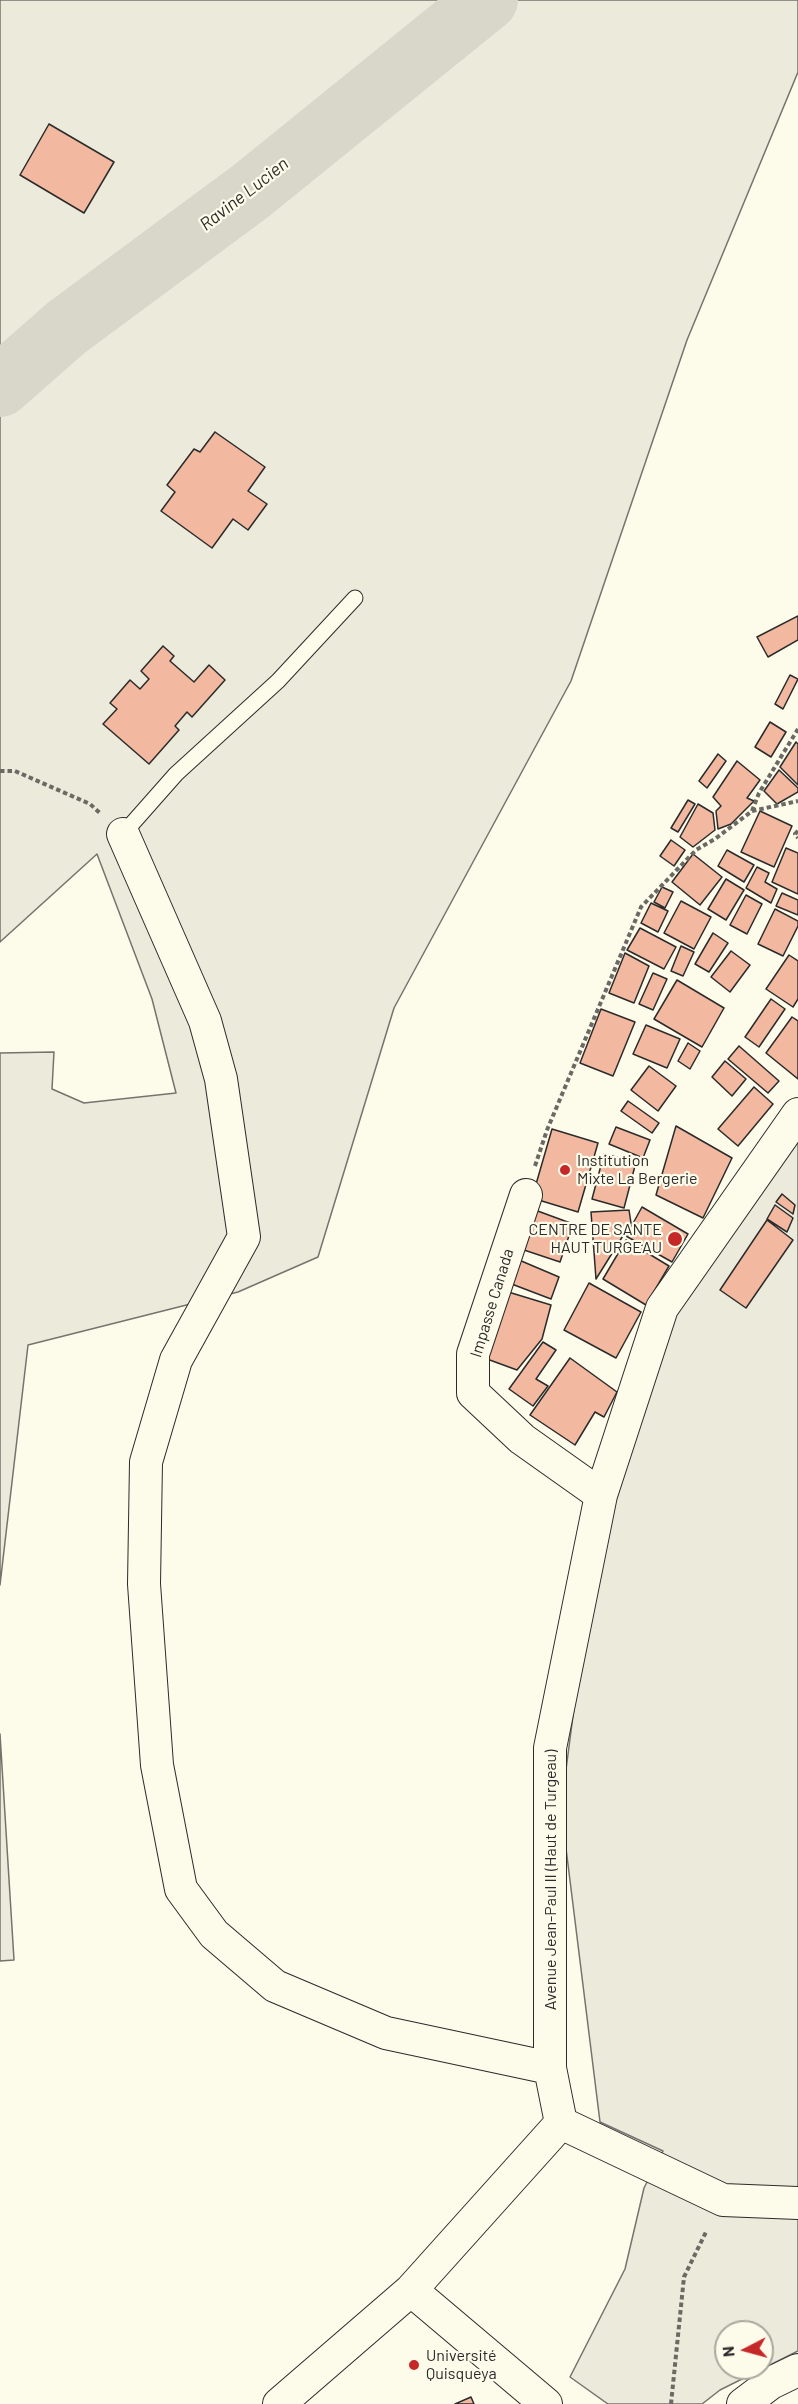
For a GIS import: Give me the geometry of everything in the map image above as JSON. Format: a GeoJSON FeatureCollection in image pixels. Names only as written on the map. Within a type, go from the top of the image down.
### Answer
{"type":"FeatureCollection","features":[{"type":"Feature","properties":{"kind":"street"},"geometry":{"type":"LineString","coordinates":[[123,834],[205,1022],[220,1079],[244,1238],[176,1360],[146,1462],[144,1584],[157,1765],[181,1889],[214,1934],[275,1986],[386,2033],[550,2068]]}},
{"type":"Feature","properties":{"kind":"street","name":"Avenue Jean-Paul II (Haut de Turgeau)"},"geometry":{"type":"LineString","coordinates":[[561,2123],[550,2068],[550,1748],[601,1495],[662,1308],[798,1114]]}},
{"type":"Feature","properties":{"kind":"street","name":"Impasse Canada"},"geometry":{"type":"LineString","coordinates":[[525,1195],[473,1354],[473,1393],[522,1439],[601,1495]]}},
{"type":"Feature","properties":{"kind":"street"},"geometry":{"type":"LineString","coordinates":[[279,2404],[411,2290],[561,2123],[723,2200],[798,2203]]}},
{"type":"Feature","properties":{"kind":"street"},"geometry":{"type":"LineString","coordinates":[[411,2290],[532,2398]]}},
{"type":"Feature","properties":{"kind":"street"},"geometry":{"type":"LineString","coordinates":[[743,2404],[771,2384],[798,2370]]}},
{"type":"Feature","properties":{"kind":"lane"},"geometry":{"type":"LineString","coordinates":[[123,834],[176,774],[278,681],[355,598]]}},
{"type":"Feature","properties":{"kind":"path"},"geometry":{"type":"LineString","coordinates":[[752,812],[759,793],[798,729]]}},
{"type":"Feature","properties":{"kind":"path"},"geometry":{"type":"LineString","coordinates":[[0,771],[15,771],[90,804],[123,834]]}},
{"type":"Feature","properties":{"kind":"path"},"geometry":{"type":"LineString","coordinates":[[525,1195],[547,1130],[641,907],[696,850],[752,812],[798,801]]}},
{"type":"Feature","properties":{"kind":"path"},"geometry":{"type":"LineString","coordinates":[[798,831],[795,834],[798,838]]}},
{"type":"Feature","properties":{"kind":"path"},"geometry":{"type":"LineString","coordinates":[[672,2404],[684,2277],[723,2200]]}},
{"type":"Feature","properties":{"kind":"shaded area"},"geometry":{"type":"Polygon","coordinates":[[[0,0],[798,0],[798,72],[687,340],[571,681],[394,1008],[318,1257],[238,1292],[28,1345],[0,1585],[0,1053],[54,1052],[52,1089],[84,1103],[176,1093],[152,999],[97,854],[0,942],[0,0]]]}},
{"type":"Feature","properties":{"kind":"shaded area"},"geometry":{"type":"Polygon","coordinates":[[[798,1132],[798,2351],[774,2363],[774,2320],[714,2320],[714,2380],[740,2380],[720,2390],[702,2404],[608,2404],[570,2377],[625,2269],[644,2188],[663,2151],[600,2122],[561,1808],[605,1470],[690,1270],[798,1132]]]}},
{"type":"Feature","properties":{"kind":"shaded area"},"geometry":{"type":"Polygon","coordinates":[[[0,1734],[14,1960],[0,1961],[0,1734]]]}},
{"type":"Feature","properties":{"kind":"building"},"geometry":{"type":"Polygon","coordinates":[[[49,124],[114,162],[84,213],[20,175],[49,124]]]}},
{"type":"Feature","properties":{"kind":"building"},"geometry":{"type":"Polygon","coordinates":[[[215,432],[265,467],[248,491],[267,504],[248,530],[233,519],[212,548],[161,511],[175,492],[167,485],[194,449],[200,452],[215,432]]]}},
{"type":"Feature","properties":{"kind":"building"},"geometry":{"type":"Polygon","coordinates":[[[798,616],[798,640],[768,657],[757,637],[798,616]]]}},
{"type":"Feature","properties":{"kind":"building"},"geometry":{"type":"Polygon","coordinates":[[[163,646],[174,656],[170,661],[194,682],[209,665],[225,680],[192,717],[187,712],[175,726],[179,730],[149,764],[103,724],[117,709],[110,703],[130,680],[140,689],[149,679],[141,671],[163,646]]]}},
{"type":"Feature","properties":{"kind":"building"},"geometry":{"type":"Polygon","coordinates":[[[790,675],[798,679],[783,709],[775,704],[790,675]]]}},
{"type":"Feature","properties":{"kind":"building"},"geometry":{"type":"Polygon","coordinates":[[[770,722],[786,732],[771,757],[755,747],[770,722]]]}},
{"type":"Feature","properties":{"kind":"building"},"geometry":{"type":"Polygon","coordinates":[[[796,742],[798,744],[798,785],[780,767],[796,742]]]}},
{"type":"Feature","properties":{"kind":"building"},"geometry":{"type":"Polygon","coordinates":[[[718,754],[726,761],[707,788],[699,781],[718,754]]]}},
{"type":"Feature","properties":{"kind":"building"},"geometry":{"type":"Polygon","coordinates":[[[737,761],[760,780],[747,798],[754,801],[731,824],[718,829],[716,811],[721,806],[713,797],[737,761]]]}},
{"type":"Feature","properties":{"kind":"building"},"geometry":{"type":"Polygon","coordinates":[[[779,770],[798,788],[798,792],[777,804],[764,791],[779,770]]]}},
{"type":"Feature","properties":{"kind":"building"},"geometry":{"type":"Polygon","coordinates":[[[688,800],[695,804],[678,832],[671,828],[688,800]]]}},
{"type":"Feature","properties":{"kind":"building"},"geometry":{"type":"Polygon","coordinates":[[[698,804],[713,813],[715,830],[693,847],[680,837],[698,804]]]}},
{"type":"Feature","properties":{"kind":"building"},"geometry":{"type":"Polygon","coordinates":[[[760,811],[792,826],[774,867],[741,852],[760,811]]]}},
{"type":"Feature","properties":{"kind":"building"},"geometry":{"type":"Polygon","coordinates":[[[671,840],[685,850],[674,866],[660,856],[671,840]]]}},
{"type":"Feature","properties":{"kind":"building"},"geometry":{"type":"Polygon","coordinates":[[[786,848],[798,853],[798,894],[772,882],[786,848]]]}},
{"type":"Feature","properties":{"kind":"building"},"geometry":{"type":"Polygon","coordinates":[[[727,850],[754,865],[744,882],[718,866],[727,850]]]}},
{"type":"Feature","properties":{"kind":"building"},"geometry":{"type":"Polygon","coordinates":[[[693,854],[722,877],[700,905],[672,882],[693,854]]]}},
{"type":"Feature","properties":{"kind":"building"},"geometry":{"type":"Polygon","coordinates":[[[757,867],[769,873],[765,882],[777,889],[771,903],[746,888],[757,867]]]}},
{"type":"Feature","properties":{"kind":"building"},"geometry":{"type":"Polygon","coordinates":[[[726,879],[744,890],[726,920],[708,909],[726,879]]]}},
{"type":"Feature","properties":{"kind":"building"},"geometry":{"type":"Polygon","coordinates":[[[662,887],[673,892],[665,908],[654,902],[662,887]]]}},
{"type":"Feature","properties":{"kind":"building"},"geometry":{"type":"Polygon","coordinates":[[[782,893],[798,900],[798,915],[776,906],[782,893]]]}},
{"type":"Feature","properties":{"kind":"building"},"geometry":{"type":"Polygon","coordinates":[[[746,895],[762,904],[747,934],[730,925],[746,895]]]}},
{"type":"Feature","properties":{"kind":"building"},"geometry":{"type":"Polygon","coordinates":[[[681,901],[711,917],[694,949],[664,933],[681,901]]]}},
{"type":"Feature","properties":{"kind":"building"},"geometry":{"type":"Polygon","coordinates":[[[651,903],[668,911],[658,932],[641,923],[651,903]]]}},
{"type":"Feature","properties":{"kind":"building"},"geometry":{"type":"Polygon","coordinates":[[[775,909],[798,921],[798,926],[783,956],[758,944],[775,909]]]}},
{"type":"Feature","properties":{"kind":"building"},"geometry":{"type":"Polygon","coordinates":[[[640,928],[676,947],[664,969],[627,950],[640,928]]]}},
{"type":"Feature","properties":{"kind":"building"},"geometry":{"type":"Polygon","coordinates":[[[713,933],[728,943],[709,972],[695,964],[713,933]]]}},
{"type":"Feature","properties":{"kind":"building"},"geometry":{"type":"Polygon","coordinates":[[[681,946],[694,952],[683,976],[671,971],[681,946]]]}},
{"type":"Feature","properties":{"kind":"building"},"geometry":{"type":"Polygon","coordinates":[[[731,951],[750,965],[730,992],[711,977],[731,951]]]}},
{"type":"Feature","properties":{"kind":"building"},"geometry":{"type":"Polygon","coordinates":[[[625,953],[649,966],[634,1003],[609,993],[625,953]]]}},
{"type":"Feature","properties":{"kind":"building"},"geometry":{"type":"Polygon","coordinates":[[[789,955],[798,961],[798,999],[793,1007],[766,989],[789,955]]]}},
{"type":"Feature","properties":{"kind":"building"},"geometry":{"type":"Polygon","coordinates":[[[653,973],[667,979],[653,1010],[639,1004],[653,973]]]}},
{"type":"Feature","properties":{"kind":"building"},"geometry":{"type":"Polygon","coordinates":[[[677,980],[724,1008],[702,1047],[654,1019],[677,980]]]}},
{"type":"Feature","properties":{"kind":"building"},"geometry":{"type":"Polygon","coordinates":[[[771,999],[785,1009],[759,1047],[745,1037],[771,999]]]}},
{"type":"Feature","properties":{"kind":"building"},"geometry":{"type":"Polygon","coordinates":[[[601,1009],[635,1022],[613,1076],[580,1063],[601,1009]]]}},
{"type":"Feature","properties":{"kind":"building"},"geometry":{"type":"Polygon","coordinates":[[[792,1017],[798,1021],[798,1079],[766,1053],[792,1017]]]}},
{"type":"Feature","properties":{"kind":"building"},"geometry":{"type":"Polygon","coordinates":[[[646,1025],[680,1039],[667,1068],[633,1054],[646,1025]]]}},
{"type":"Feature","properties":{"kind":"building"},"geometry":{"type":"Polygon","coordinates":[[[688,1043],[700,1051],[690,1069],[678,1061],[688,1043]]]}},
{"type":"Feature","properties":{"kind":"building"},"geometry":{"type":"Polygon","coordinates":[[[739,1046],[779,1081],[768,1093],[728,1059],[739,1046]]]}},
{"type":"Feature","properties":{"kind":"building"},"geometry":{"type":"Polygon","coordinates":[[[725,1061],[746,1079],[732,1096],[712,1077],[725,1061]]]}},
{"type":"Feature","properties":{"kind":"building"},"geometry":{"type":"Polygon","coordinates":[[[649,1066],[676,1086],[658,1111],[631,1090],[649,1066]]]}},
{"type":"Feature","properties":{"kind":"building"},"geometry":{"type":"Polygon","coordinates":[[[754,1087],[773,1104],[738,1146],[718,1129],[754,1087]]]}},
{"type":"Feature","properties":{"kind":"building"},"geometry":{"type":"Polygon","coordinates":[[[628,1101],[659,1123],[652,1133],[621,1111],[628,1101]]]}},
{"type":"Feature","properties":{"kind":"building"},"geometry":{"type":"Polygon","coordinates":[[[676,1126],[732,1158],[703,1218],[656,1195],[676,1126]]]}},
{"type":"Feature","properties":{"kind":"building"},"geometry":{"type":"Polygon","coordinates":[[[616,1127],[650,1140],[643,1158],[609,1144],[616,1127]]]}},
{"type":"Feature","properties":{"kind":"building","name":"Institution Mixte La Bergerie"},"geometry":{"type":"Polygon","coordinates":[[[552,1129],[598,1143],[578,1212],[532,1198],[552,1129]]]}},
{"type":"Feature","properties":{"kind":"building"},"geometry":{"type":"Polygon","coordinates":[[[604,1154],[636,1162],[624,1208],[592,1199],[604,1154]]]}},
{"type":"Feature","properties":{"kind":"building"},"geometry":{"type":"Polygon","coordinates":[[[782,1194],[795,1205],[793,1214],[776,1202],[782,1194]]]}},
{"type":"Feature","properties":{"kind":"building"},"geometry":{"type":"Polygon","coordinates":[[[775,1205],[793,1218],[787,1232],[767,1219],[775,1205]]]}},
{"type":"Feature","properties":{"kind":"building"},"geometry":{"type":"Polygon","coordinates":[[[642,1207],[688,1234],[672,1262],[626,1236],[642,1207]]]}},
{"type":"Feature","properties":{"kind":"building"},"geometry":{"type":"Polygon","coordinates":[[[535,1210],[573,1224],[560,1262],[521,1249],[535,1210]]]}},
{"type":"Feature","properties":{"kind":"building"},"geometry":{"type":"Polygon","coordinates":[[[629,1210],[631,1223],[596,1279],[591,1212],[629,1210]]]}},
{"type":"Feature","properties":{"kind":"building"},"geometry":{"type":"Polygon","coordinates":[[[767,1220],[793,1240],[746,1308],[720,1290],[767,1220]]]}},
{"type":"Feature","properties":{"kind":"building"},"geometry":{"type":"Polygon","coordinates":[[[626,1240],[669,1266],[646,1305],[603,1279],[626,1240]]]}},
{"type":"Feature","properties":{"kind":"building"},"geometry":{"type":"Polygon","coordinates":[[[519,1260],[559,1277],[551,1299],[509,1283],[519,1260]]]}},
{"type":"Feature","properties":{"kind":"building"},"geometry":{"type":"Polygon","coordinates":[[[589,1283],[641,1312],[616,1358],[564,1330],[589,1283]]]}},
{"type":"Feature","properties":{"kind":"building"},"geometry":{"type":"Polygon","coordinates":[[[505,1291],[551,1305],[542,1339],[517,1370],[487,1359],[505,1291]]]}},
{"type":"Feature","properties":{"kind":"building"},"geometry":{"type":"Polygon","coordinates":[[[543,1342],[556,1350],[536,1379],[548,1386],[533,1406],[509,1389],[543,1342]]]}},
{"type":"Feature","properties":{"kind":"building"},"geometry":{"type":"Polygon","coordinates":[[[570,1358],[617,1392],[604,1417],[595,1412],[575,1445],[530,1415],[570,1358]]]}},
{"type":"Feature","properties":{"kind":"building"},"geometry":{"type":"Polygon","coordinates":[[[471,2397],[474,2404],[455,2404],[471,2397]]]}},
{"type":"Feature","properties":{"kind":"waterway","name":"Ravine Lucien"},"geometry":{"type":"LineString","coordinates":[[0,386],[66,328],[251,191],[487,0]]}},
{"type":"Feature","properties":{"kind":"place","name":"Institution Mixte La Bergerie"},"geometry":{"type":"Point","coordinates":[565,1170]}},
{"type":"Feature","properties":{"kind":"place","name":"CENTRE DE SANTE HAUT TURGEAU"},"geometry":{"type":"Point","coordinates":[675,1239]}},
{"type":"Feature","properties":{"kind":"place","name":"Université Quisqueya"},"geometry":{"type":"Point","coordinates":[414,2365]}}]}
